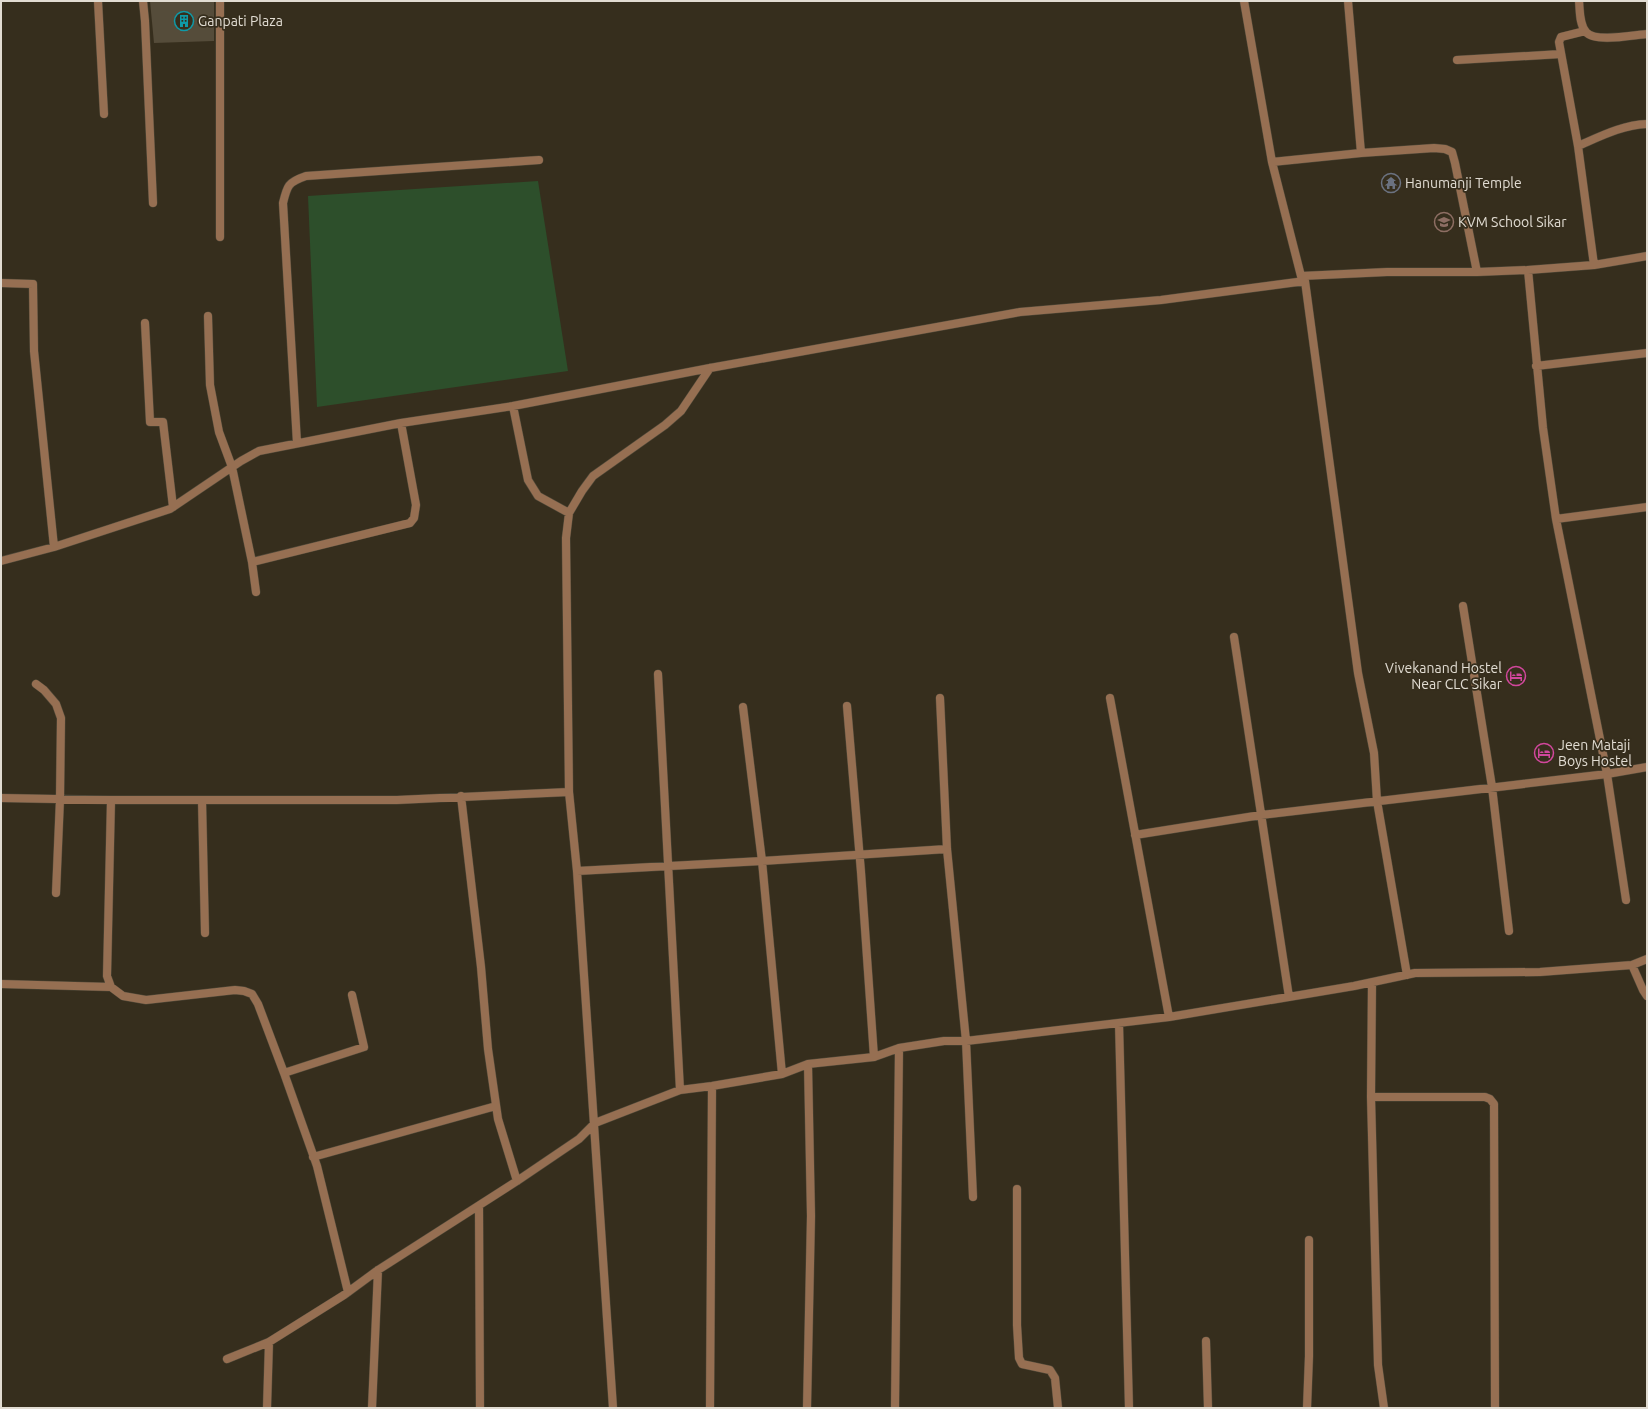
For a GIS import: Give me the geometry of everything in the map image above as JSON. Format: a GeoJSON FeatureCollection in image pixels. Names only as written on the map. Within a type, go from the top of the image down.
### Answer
{"type":"FeatureCollection","features":[{"type":"Feature","properties":{"kind":"street"},"geometry":{"type":"LineString","coordinates":[[98,1],[104,114]]}},
{"type":"Feature","properties":{"kind":"street"},"geometry":{"type":"LineString","coordinates":[[143,1],[153,203]]}},
{"type":"Feature","properties":{"kind":"street"},"geometry":{"type":"LineString","coordinates":[[220,1],[220,237]]}},
{"type":"Feature","properties":{"kind":"street"},"geometry":{"type":"LineString","coordinates":[[1244,1],[1272,162],[1303,279],[1358,673],[1374,753],[1378,801],[1407,975]]}},
{"type":"Feature","properties":{"kind":"street"},"geometry":{"type":"LineString","coordinates":[[1348,1],[1361,152]]}},
{"type":"Feature","properties":{"kind":"street"},"geometry":{"type":"LineString","coordinates":[[1579,1],[1582,23],[1585,32]]}},
{"type":"Feature","properties":{"kind":"street"},"geometry":{"type":"LineString","coordinates":[[1594,265],[1578,146],[1559,39],[1561,37],[1585,32],[1600,38],[1647,34]]}},
{"type":"Feature","properties":{"kind":"street"},"geometry":{"type":"LineString","coordinates":[[1457,60],[1561,54]]}},
{"type":"Feature","properties":{"kind":"street"},"geometry":{"type":"LineString","coordinates":[[1578,146],[1609,132],[1632,124],[1647,124]]}},
{"type":"Feature","properties":{"kind":"street"},"geometry":{"type":"LineString","coordinates":[[1272,162],[1361,152],[1434,148],[1445,149],[1452,152],[1477,272]]}},
{"type":"Feature","properties":{"kind":"street"},"geometry":{"type":"LineString","coordinates":[[297,443],[283,203],[286,189],[294,180],[306,176],[539,160]]}},
{"type":"Feature","properties":{"kind":"street"},"geometry":{"type":"LineString","coordinates":[[1,561],[54,547],[140,520],[173,506],[259,451],[401,423],[513,406],[710,368],[1020,312],[1161,300],[1303,279],[1387,272],[1477,272],[1528,270],[1594,265],[1647,256]]}},
{"type":"Feature","properties":{"kind":"street"},"geometry":{"type":"LineString","coordinates":[[1528,270],[1536,366],[1556,519],[1607,774],[1626,900]]}},
{"type":"Feature","properties":{"kind":"street"},"geometry":{"type":"LineString","coordinates":[[1,283],[33,284],[34,351],[54,547]]}},
{"type":"Feature","properties":{"kind":"street"},"geometry":{"type":"LineString","coordinates":[[208,316],[210,385],[219,432],[232,467],[252,562],[256,592]]}},
{"type":"Feature","properties":{"kind":"street"},"geometry":{"type":"LineString","coordinates":[[145,323],[150,422],[163,422],[173,506]]}},
{"type":"Feature","properties":{"kind":"street"},"geometry":{"type":"LineString","coordinates":[[1536,366],[1647,353]]}},
{"type":"Feature","properties":{"kind":"street"},"geometry":{"type":"LineString","coordinates":[[613,1408],[577,871],[569,792],[566,538],[569,513],[593,476],[665,425],[681,411],[710,368]]}},
{"type":"Feature","properties":{"kind":"street"},"geometry":{"type":"LineString","coordinates":[[513,406],[528,480],[538,496],[569,513]]}},
{"type":"Feature","properties":{"kind":"street"},"geometry":{"type":"LineString","coordinates":[[252,562],[410,523],[414,518],[416,505],[401,423]]}},
{"type":"Feature","properties":{"kind":"street"},"geometry":{"type":"LineString","coordinates":[[1556,519],[1647,507]]}},
{"type":"Feature","properties":{"kind":"street"},"geometry":{"type":"LineString","coordinates":[[1463,606],[1492,787],[1509,931]]}},
{"type":"Feature","properties":{"kind":"street"},"geometry":{"type":"LineString","coordinates":[[1234,637],[1289,997]]}},
{"type":"Feature","properties":{"kind":"street"},"geometry":{"type":"LineString","coordinates":[[658,674],[680,1090]]}},
{"type":"Feature","properties":{"kind":"street"},"geometry":{"type":"LineString","coordinates":[[36,684],[44,690],[56,704],[61,718],[60,799],[56,893]]}},
{"type":"Feature","properties":{"kind":"street"},"geometry":{"type":"LineString","coordinates":[[940,698],[947,849],[966,1041],[973,1197]]}},
{"type":"Feature","properties":{"kind":"street"},"geometry":{"type":"LineString","coordinates":[[1110,698],[1169,1017]]}},
{"type":"Feature","properties":{"kind":"street"},"geometry":{"type":"LineString","coordinates":[[847,706],[860,855],[874,1057]]}},
{"type":"Feature","properties":{"kind":"street"},"geometry":{"type":"LineString","coordinates":[[743,707],[762,862],[782,1074]]}},
{"type":"Feature","properties":{"kind":"street"},"geometry":{"type":"LineString","coordinates":[[1135,835],[1261,815],[1607,774],[1647,767]]}},
{"type":"Feature","properties":{"kind":"street"},"geometry":{"type":"LineString","coordinates":[[1,798],[111,800],[397,800],[569,792]]}},
{"type":"Feature","properties":{"kind":"street"},"geometry":{"type":"LineString","coordinates":[[461,796],[481,967],[488,1049],[496,1106],[498,1119],[517,1181]]}},
{"type":"Feature","properties":{"kind":"street"},"geometry":{"type":"LineString","coordinates":[[111,800],[107,976],[111,988]]}},
{"type":"Feature","properties":{"kind":"street"},"geometry":{"type":"LineString","coordinates":[[202,800],[205,933]]}},
{"type":"Feature","properties":{"kind":"street"},"geometry":{"type":"LineString","coordinates":[[577,871],[762,862],[947,849]]}},
{"type":"Feature","properties":{"kind":"street"},"geometry":{"type":"LineString","coordinates":[[227,1359],[269,1342],[348,1292],[378,1270],[479,1206],[579,1139],[594,1123],[680,1090],[782,1074],[808,1064],[874,1057],[899,1048],[944,1041],[966,1041],[1169,1017],[1289,997],[1415,973],[1540,972],[1632,965],[1647,960]]}},
{"type":"Feature","properties":{"kind":"street"},"geometry":{"type":"LineString","coordinates":[[1632,965],[1642,990],[1647,996]]}},
{"type":"Feature","properties":{"kind":"street"},"geometry":{"type":"LineString","coordinates":[[1372,982],[1371,1097],[1378,1365],[1384,1408]]}},
{"type":"Feature","properties":{"kind":"street"},"geometry":{"type":"LineString","coordinates":[[1,984],[111,988],[123,996],[146,1000],[235,990],[252,994],[258,1004],[284,1073],[313,1157],[348,1292]]}},
{"type":"Feature","properties":{"kind":"street"},"geometry":{"type":"LineString","coordinates":[[284,1073],[364,1047],[352,995]]}},
{"type":"Feature","properties":{"kind":"street"},"geometry":{"type":"LineString","coordinates":[[1119,1023],[1129,1408]]}},
{"type":"Feature","properties":{"kind":"street"},"geometry":{"type":"LineString","coordinates":[[895,1408],[899,1048]]}},
{"type":"Feature","properties":{"kind":"street"},"geometry":{"type":"LineString","coordinates":[[807,1408],[811,1216],[808,1064]]}},
{"type":"Feature","properties":{"kind":"street"},"geometry":{"type":"LineString","coordinates":[[710,1408],[712,1086]]}},
{"type":"Feature","properties":{"kind":"street"},"geometry":{"type":"LineString","coordinates":[[1371,1097],[1485,1097],[1490,1099],[1494,1104],[1495,1408]]}},
{"type":"Feature","properties":{"kind":"street"},"geometry":{"type":"LineString","coordinates":[[313,1157],[496,1106]]}},
{"type":"Feature","properties":{"kind":"street"},"geometry":{"type":"LineString","coordinates":[[1017,1189],[1017,1324],[1019,1358],[1022,1364],[1050,1370],[1055,1378],[1058,1408]]}},
{"type":"Feature","properties":{"kind":"street"},"geometry":{"type":"LineString","coordinates":[[479,1206],[480,1408]]}},
{"type":"Feature","properties":{"kind":"street"},"geometry":{"type":"LineString","coordinates":[[1307,1408],[1309,1240]]}},
{"type":"Feature","properties":{"kind":"street"},"geometry":{"type":"LineString","coordinates":[[372,1408],[378,1270]]}},
{"type":"Feature","properties":{"kind":"street"},"geometry":{"type":"LineString","coordinates":[[1206,1341],[1208,1408]]}},
{"type":"Feature","properties":{"kind":"street"},"geometry":{"type":"LineString","coordinates":[[267,1408],[269,1342]]}},
{"type":"Feature","properties":{"kind":"green space"},"geometry":{"type":"Polygon","coordinates":[[[538,181],[568,371],[317,407],[308,196],[538,181]]]}},
{"type":"Feature","properties":{"kind":"building","name":"Ganpati Plaza"},"geometry":{"type":"Polygon","coordinates":[[[150,1],[214,1],[214,41],[154,43],[150,1]]]}},
{"type":"Feature","properties":{"kind":"place","name":"Ganpati Plaza"},"geometry":{"type":"Point","coordinates":[184,21]}},
{"type":"Feature","properties":{"kind":"place","name":"Hanumanji Temple"},"geometry":{"type":"Point","coordinates":[1391,183]}},
{"type":"Feature","properties":{"kind":"place","name":"KVM School Sikar"},"geometry":{"type":"Point","coordinates":[1444,222]}},
{"type":"Feature","properties":{"kind":"place","name":"Vivekanand Hostel Near CLC Sikar"},"geometry":{"type":"Point","coordinates":[1516,676]}},
{"type":"Feature","properties":{"kind":"place","name":"Jeen Mataji Boys Hostel"},"geometry":{"type":"Point","coordinates":[1544,753]}}]}
